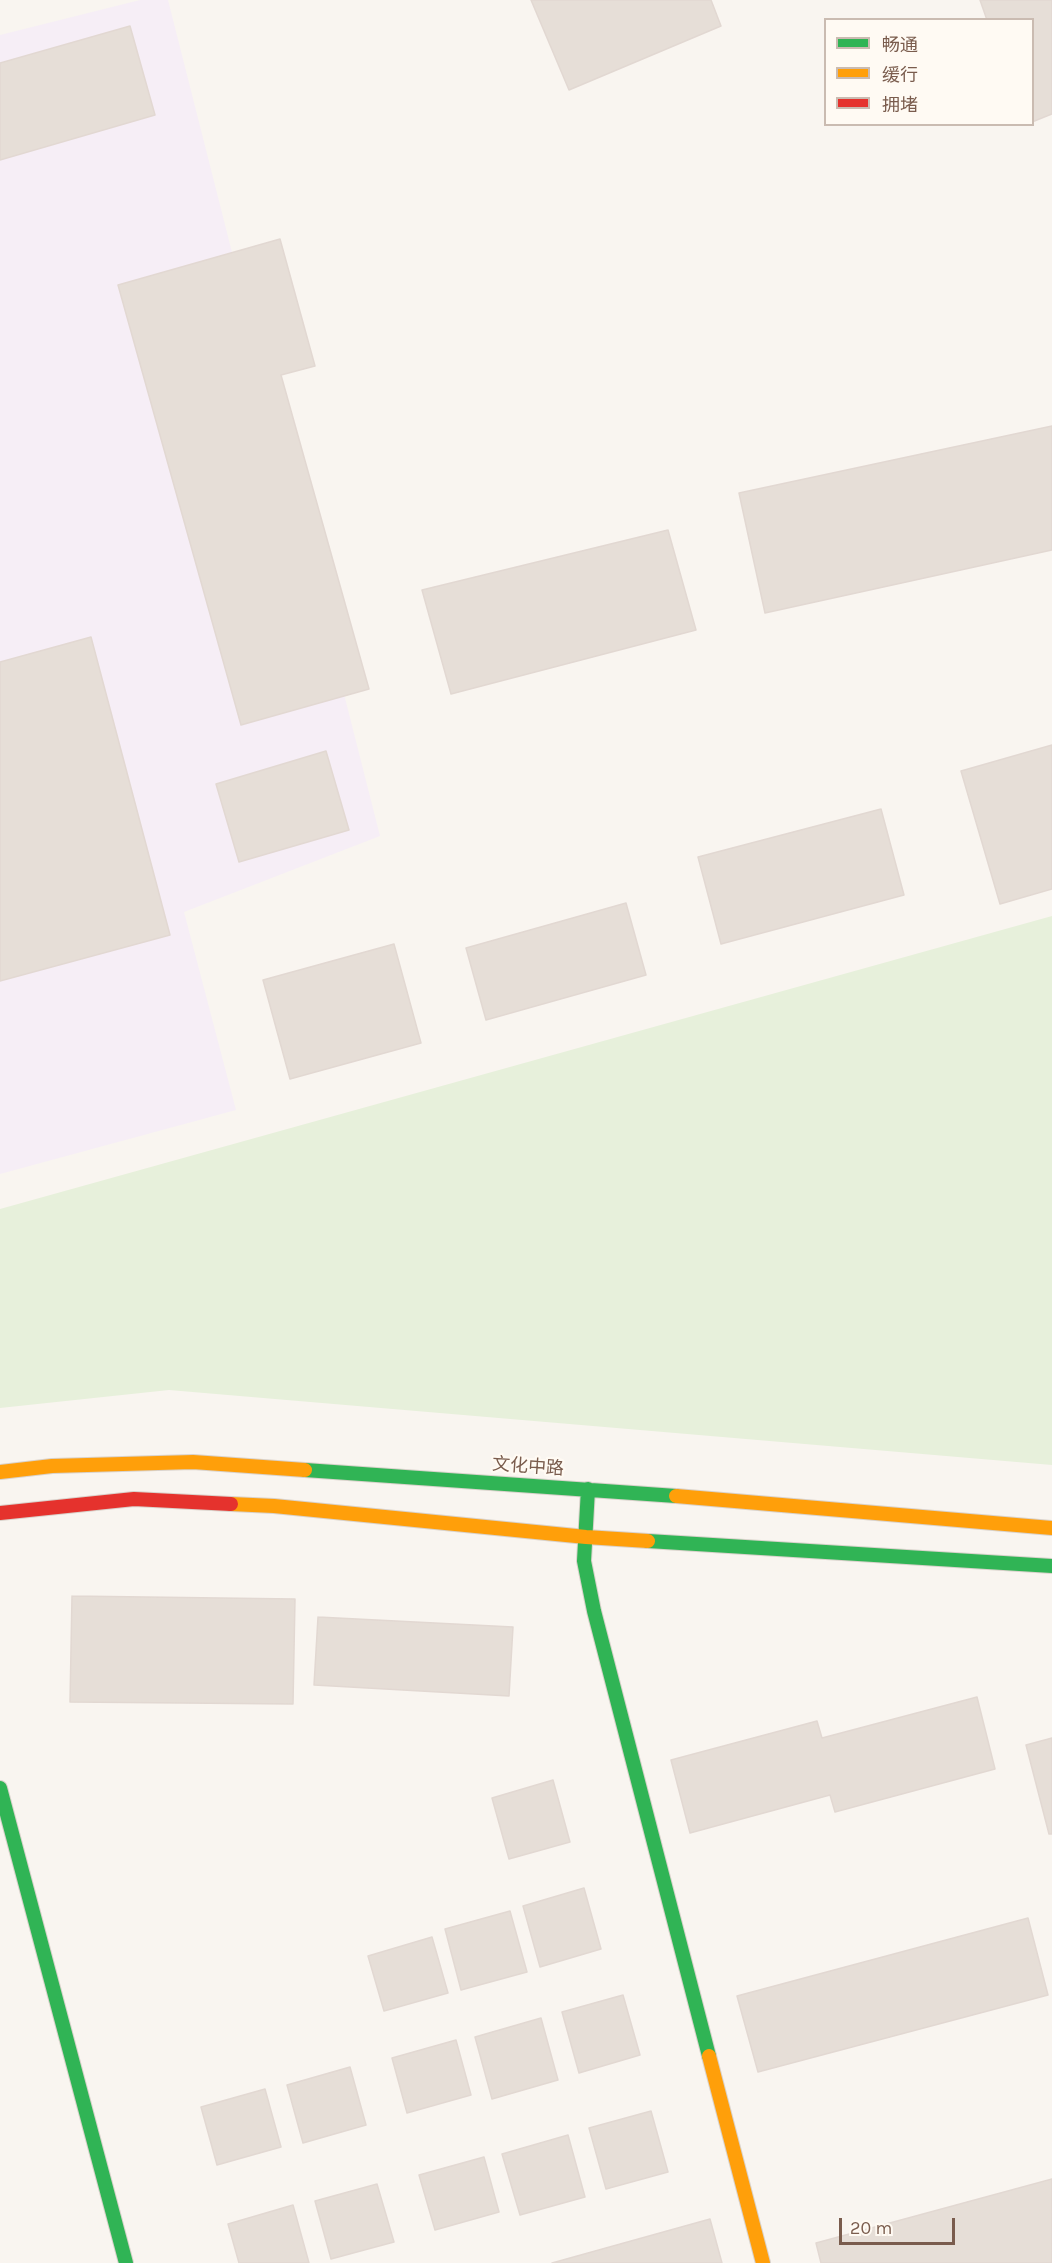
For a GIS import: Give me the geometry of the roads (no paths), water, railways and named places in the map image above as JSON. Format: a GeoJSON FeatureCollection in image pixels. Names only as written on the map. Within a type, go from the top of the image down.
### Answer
{"type":"FeatureCollection","features":[{"type":"Feature","properties":{"kind":"main road","name":"文化中路"},"geometry":{"type":"LineString","coordinates":[[0,1472],[52,1466],[193,1462],[588,1489],[1052,1528]]}},
{"type":"Feature","properties":{"kind":"main road"},"geometry":{"type":"LineString","coordinates":[[588,1489],[584,1561],[594,1611],[763,2263]]}},
{"type":"Feature","properties":{"kind":"main road"},"geometry":{"type":"LineString","coordinates":[[0,1513],[134,1499],[274,1506],[586,1537],[1052,1566]]}},
{"type":"Feature","properties":{"kind":"main road"},"geometry":{"type":"LineString","coordinates":[[0,1788],[126,2263]]}}]}
